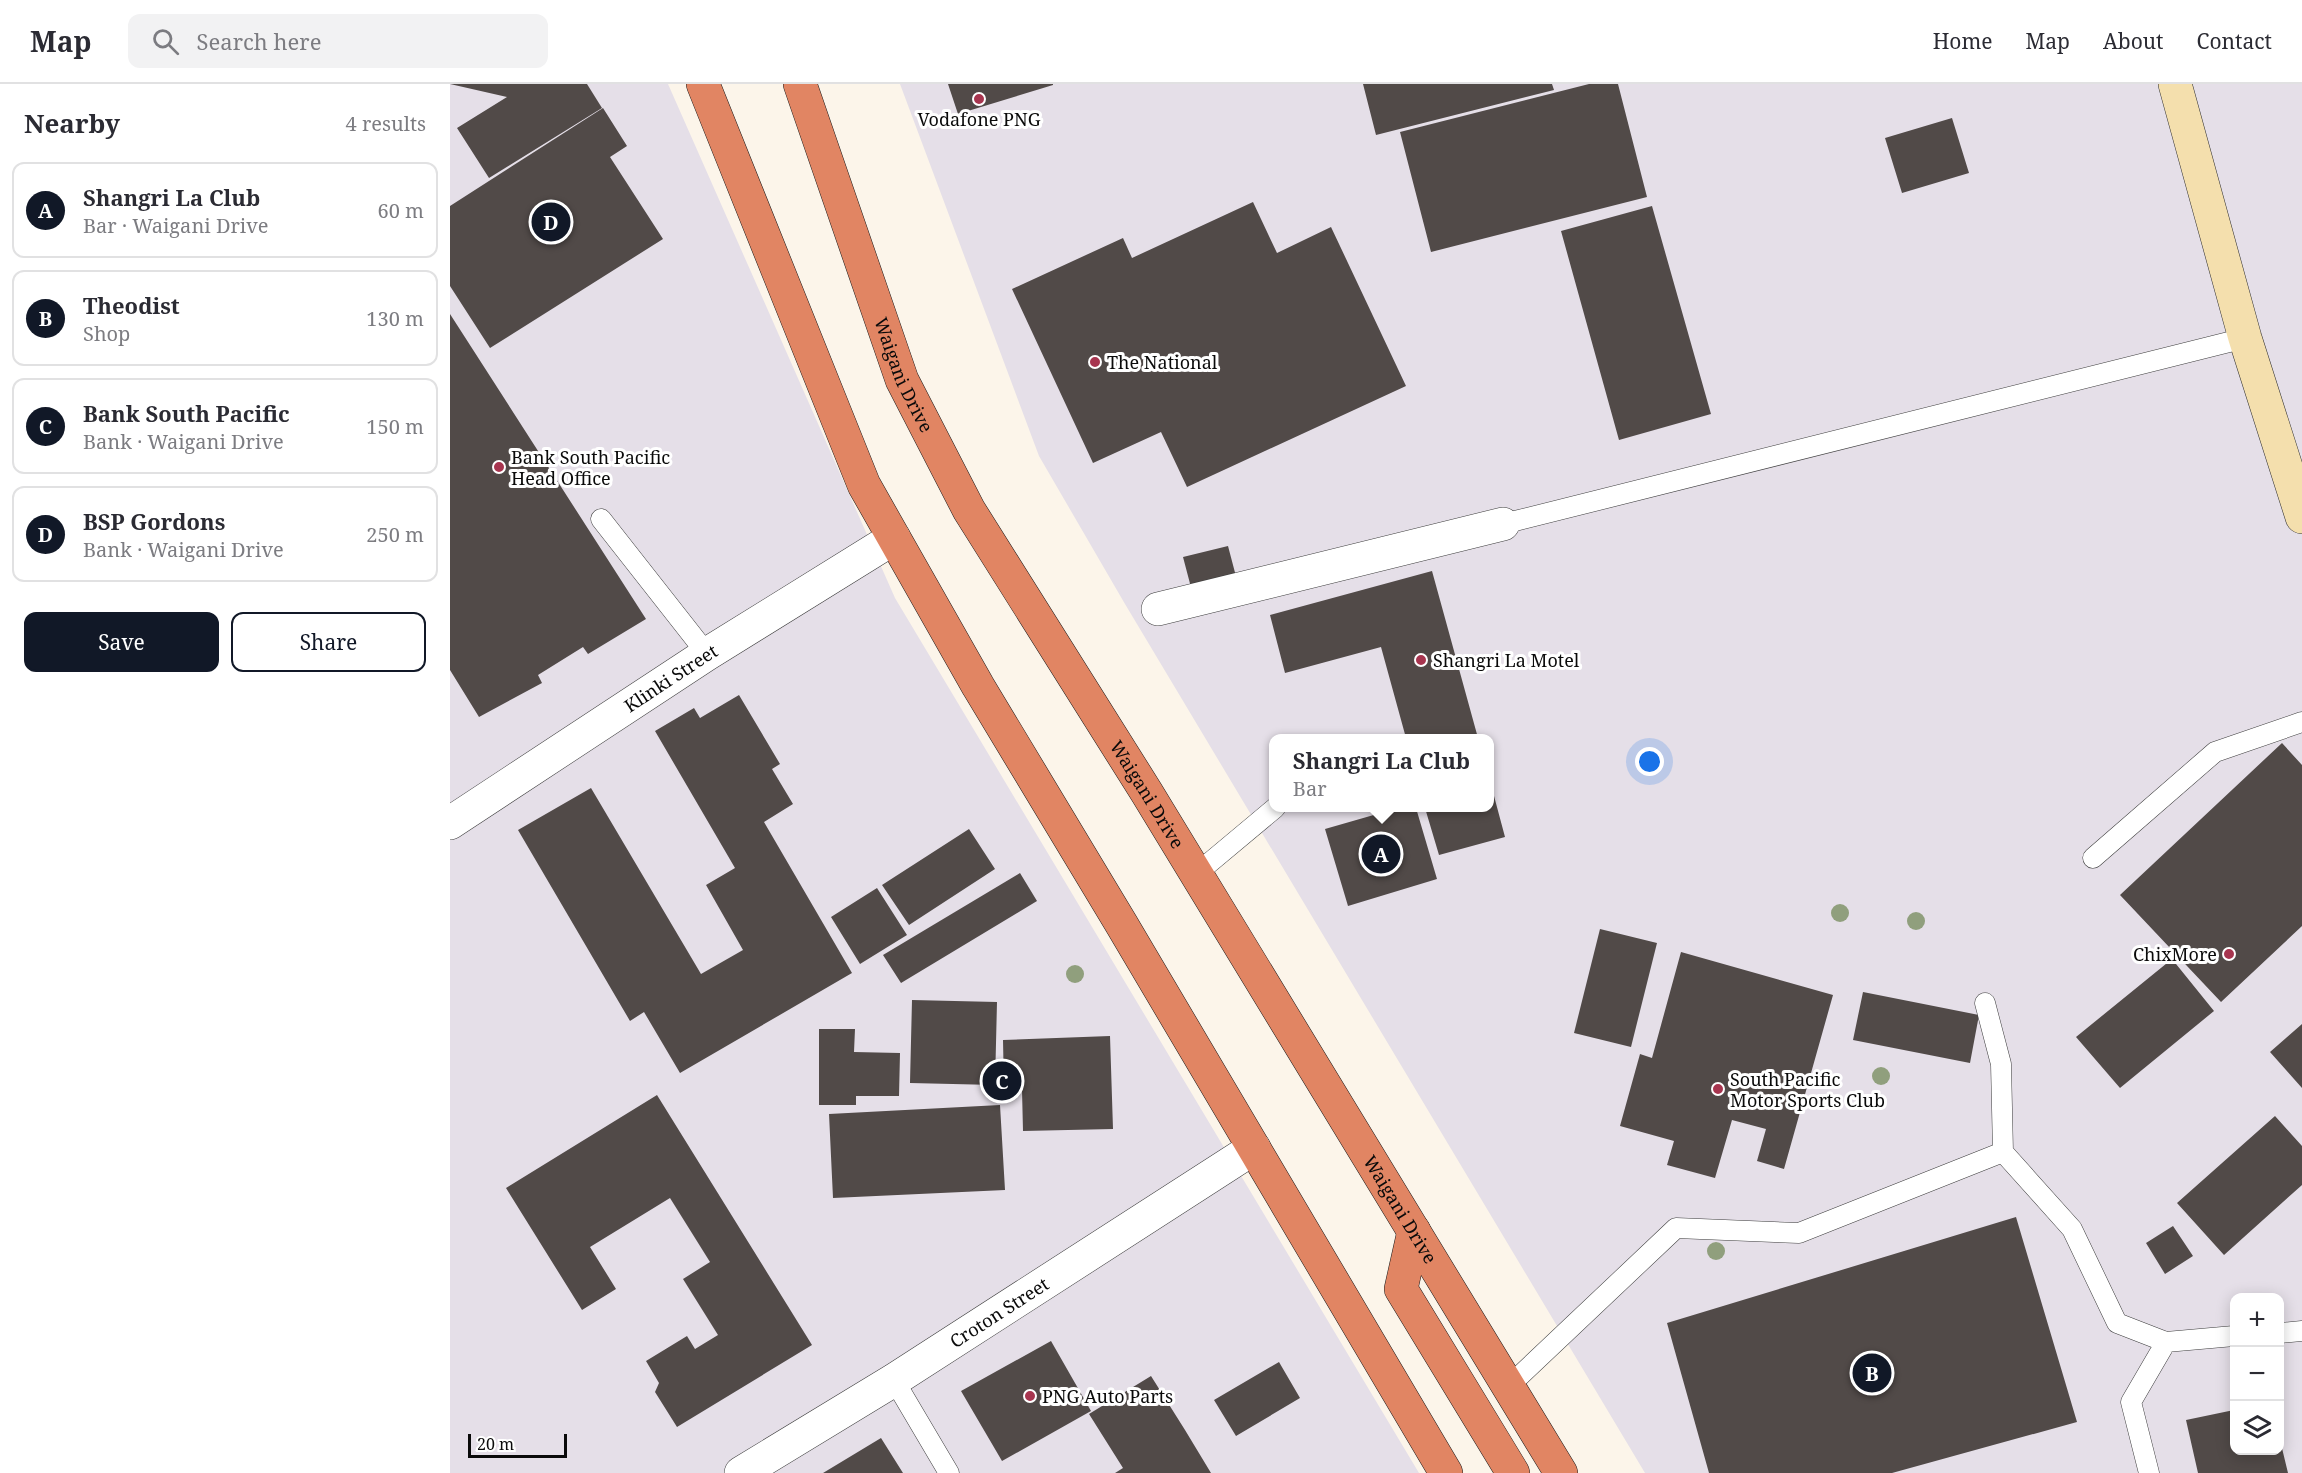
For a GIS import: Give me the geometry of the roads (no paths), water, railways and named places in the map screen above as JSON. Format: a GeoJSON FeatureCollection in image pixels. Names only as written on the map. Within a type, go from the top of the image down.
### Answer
{"type":"FeatureCollection","features":[{"type":"Feature","properties":{"kind":"highway"},"geometry":{"type":"LineString","coordinates":[[703,84],[864,485],[978,686],[1446,1473]]}},
{"type":"Feature","properties":{"kind":"highway","name":"Waigani Drive"},"geometry":{"type":"LineString","coordinates":[[800,84],[902,380],[969,510],[1196,874],[1561,1473]]}},
{"type":"Feature","properties":{"kind":"highway"},"geometry":{"type":"LineString","coordinates":[[1414,1231],[1401,1289],[1513,1473]]}},
{"type":"Feature","properties":{"kind":"street"},"geometry":{"type":"LineString","coordinates":[[2175,84],[2245,338],[2302,517]]}},
{"type":"Feature","properties":{"kind":"street"},"geometry":{"type":"LineString","coordinates":[[1158,609],[1503,524]]}},
{"type":"Feature","properties":{"kind":"street","name":"Klinki Street"},"geometry":{"type":"LineString","coordinates":[[450,823],[707,654],[894,538]]}},
{"type":"Feature","properties":{"kind":"street","name":"Croton Street"},"geometry":{"type":"LineString","coordinates":[[741,1473],[894,1380],[1254,1148]]}},
{"type":"Feature","properties":{"kind":"lane"},"geometry":{"type":"LineString","coordinates":[[1503,524],[2245,338]]}},
{"type":"Feature","properties":{"kind":"lane"},"geometry":{"type":"LineString","coordinates":[[601,519],[707,654]]}},
{"type":"Feature","properties":{"kind":"lane"},"geometry":{"type":"LineString","coordinates":[[2093,858],[2215,752],[2302,722]]}},
{"type":"Feature","properties":{"kind":"lane"},"geometry":{"type":"LineString","coordinates":[[1196,874],[1269,812]]}},
{"type":"Feature","properties":{"kind":"lane"},"geometry":{"type":"LineString","coordinates":[[1985,1003],[2001,1064],[2003,1152],[2072,1229],[2117,1323],[2166,1342],[2230,1336]]}},
{"type":"Feature","properties":{"kind":"lane"},"geometry":{"type":"LineString","coordinates":[[1509,1386],[1676,1228],[1799,1233],[2003,1152]]}},
{"type":"Feature","properties":{"kind":"lane"},"geometry":{"type":"LineString","coordinates":[[2284,1333],[2302,1331]]}},
{"type":"Feature","properties":{"kind":"lane"},"geometry":{"type":"LineString","coordinates":[[2149,1473],[2131,1402],[2166,1342]]}},
{"type":"Feature","properties":{"kind":"lane"},"geometry":{"type":"LineString","coordinates":[[894,1380],[949,1473]]}},
{"type":"Feature","properties":{"kind":"place","name":"Vodafone PNG"},"geometry":{"type":"Point","coordinates":[979,99]}},
{"type":"Feature","properties":{"kind":"place","name":"BSP Gordons"},"geometry":{"type":"Point","coordinates":[551,222]}},
{"type":"Feature","properties":{"kind":"place","name":"The National"},"geometry":{"type":"Point","coordinates":[1095,362]}},
{"type":"Feature","properties":{"kind":"place","name":"Bank South Pacific Head Office"},"geometry":{"type":"Point","coordinates":[499,467]}},
{"type":"Feature","properties":{"kind":"place","name":"Shangri La Motel"},"geometry":{"type":"Point","coordinates":[1421,660]}},
{"type":"Feature","properties":{"kind":"place","name":"Shangri La Club"},"geometry":{"type":"Point","coordinates":[1381,854]}},
{"type":"Feature","properties":{"kind":"place","name":"ChixMore"},"geometry":{"type":"Point","coordinates":[2229,954]}},
{"type":"Feature","properties":{"kind":"place","name":"Bank South Pacific"},"geometry":{"type":"Point","coordinates":[1002,1081]}},
{"type":"Feature","properties":{"kind":"place","name":"South Pacific Motor Sports Club"},"geometry":{"type":"Point","coordinates":[1718,1089]}},
{"type":"Feature","properties":{"kind":"place","name":"Theodist"},"geometry":{"type":"Point","coordinates":[1872,1373]}},
{"type":"Feature","properties":{"kind":"place","name":"PNG Auto Parts"},"geometry":{"type":"Point","coordinates":[1030,1396]}}]}
